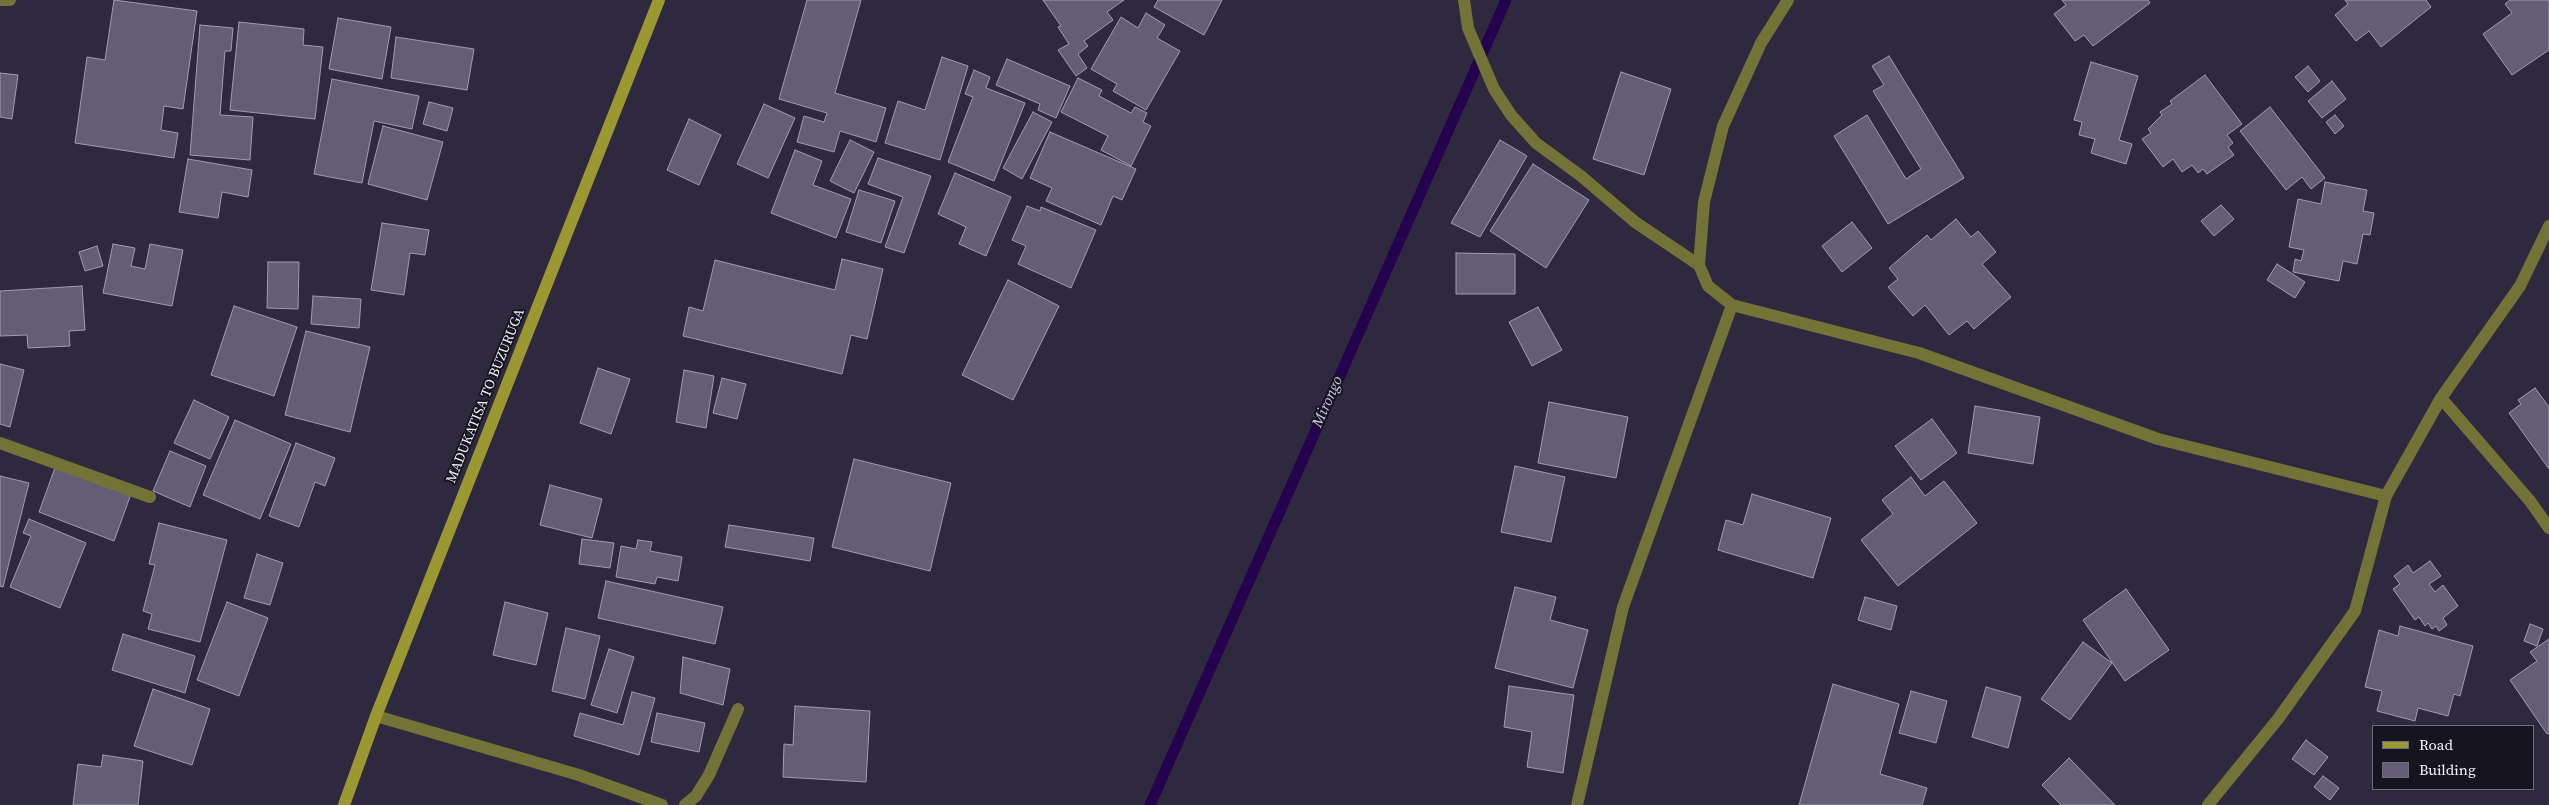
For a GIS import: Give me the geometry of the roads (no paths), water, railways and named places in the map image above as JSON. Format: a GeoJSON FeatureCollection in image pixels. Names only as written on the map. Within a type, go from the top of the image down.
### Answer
{"type":"FeatureCollection","features":[{"type":"Feature","properties":{"kind":"main road","name":"MADUKATISA TO BUZURUGA"},"geometry":{"type":"LineString","coordinates":[[344,805],[376,716],[659,0]]}},
{"type":"Feature","properties":{"kind":"street"},"geometry":{"type":"LineString","coordinates":[[0,0],[10,0]]}},
{"type":"Feature","properties":{"kind":"street"},"geometry":{"type":"LineString","coordinates":[[1464,0],[1468,28],[1494,89],[1517,122],[1536,143],[1581,176],[1634,222],[1699,265]]}},
{"type":"Feature","properties":{"kind":"street"},"geometry":{"type":"LineString","coordinates":[[1788,0],[1761,43],[1723,126],[1704,202],[1699,265],[1708,286],[1732,305],[1919,353],[2158,439],[2386,496]]}},
{"type":"Feature","properties":{"kind":"street"},"geometry":{"type":"LineString","coordinates":[[2208,805],[2278,719],[2354,611],[2386,496],[2441,398],[2520,286],[2549,226]]}},
{"type":"Feature","properties":{"kind":"street"},"geometry":{"type":"LineString","coordinates":[[1577,805],[1623,607],[1732,305]]}},
{"type":"Feature","properties":{"kind":"street"},"geometry":{"type":"LineString","coordinates":[[2441,398],[2530,501],[2549,528]]}},
{"type":"Feature","properties":{"kind":"street"},"geometry":{"type":"LineString","coordinates":[[0,443],[150,497]]}},
{"type":"Feature","properties":{"kind":"street"},"geometry":{"type":"LineString","coordinates":[[685,805],[696,796],[709,775],[738,708]]}},
{"type":"Feature","properties":{"kind":"street"},"geometry":{"type":"LineString","coordinates":[[376,716],[579,775],[662,805]]}},
{"type":"Feature","properties":{"kind":"waterway","name":"Mirongo"},"geometry":{"type":"LineString","coordinates":[[1150,805],[1506,0]]}}]}
